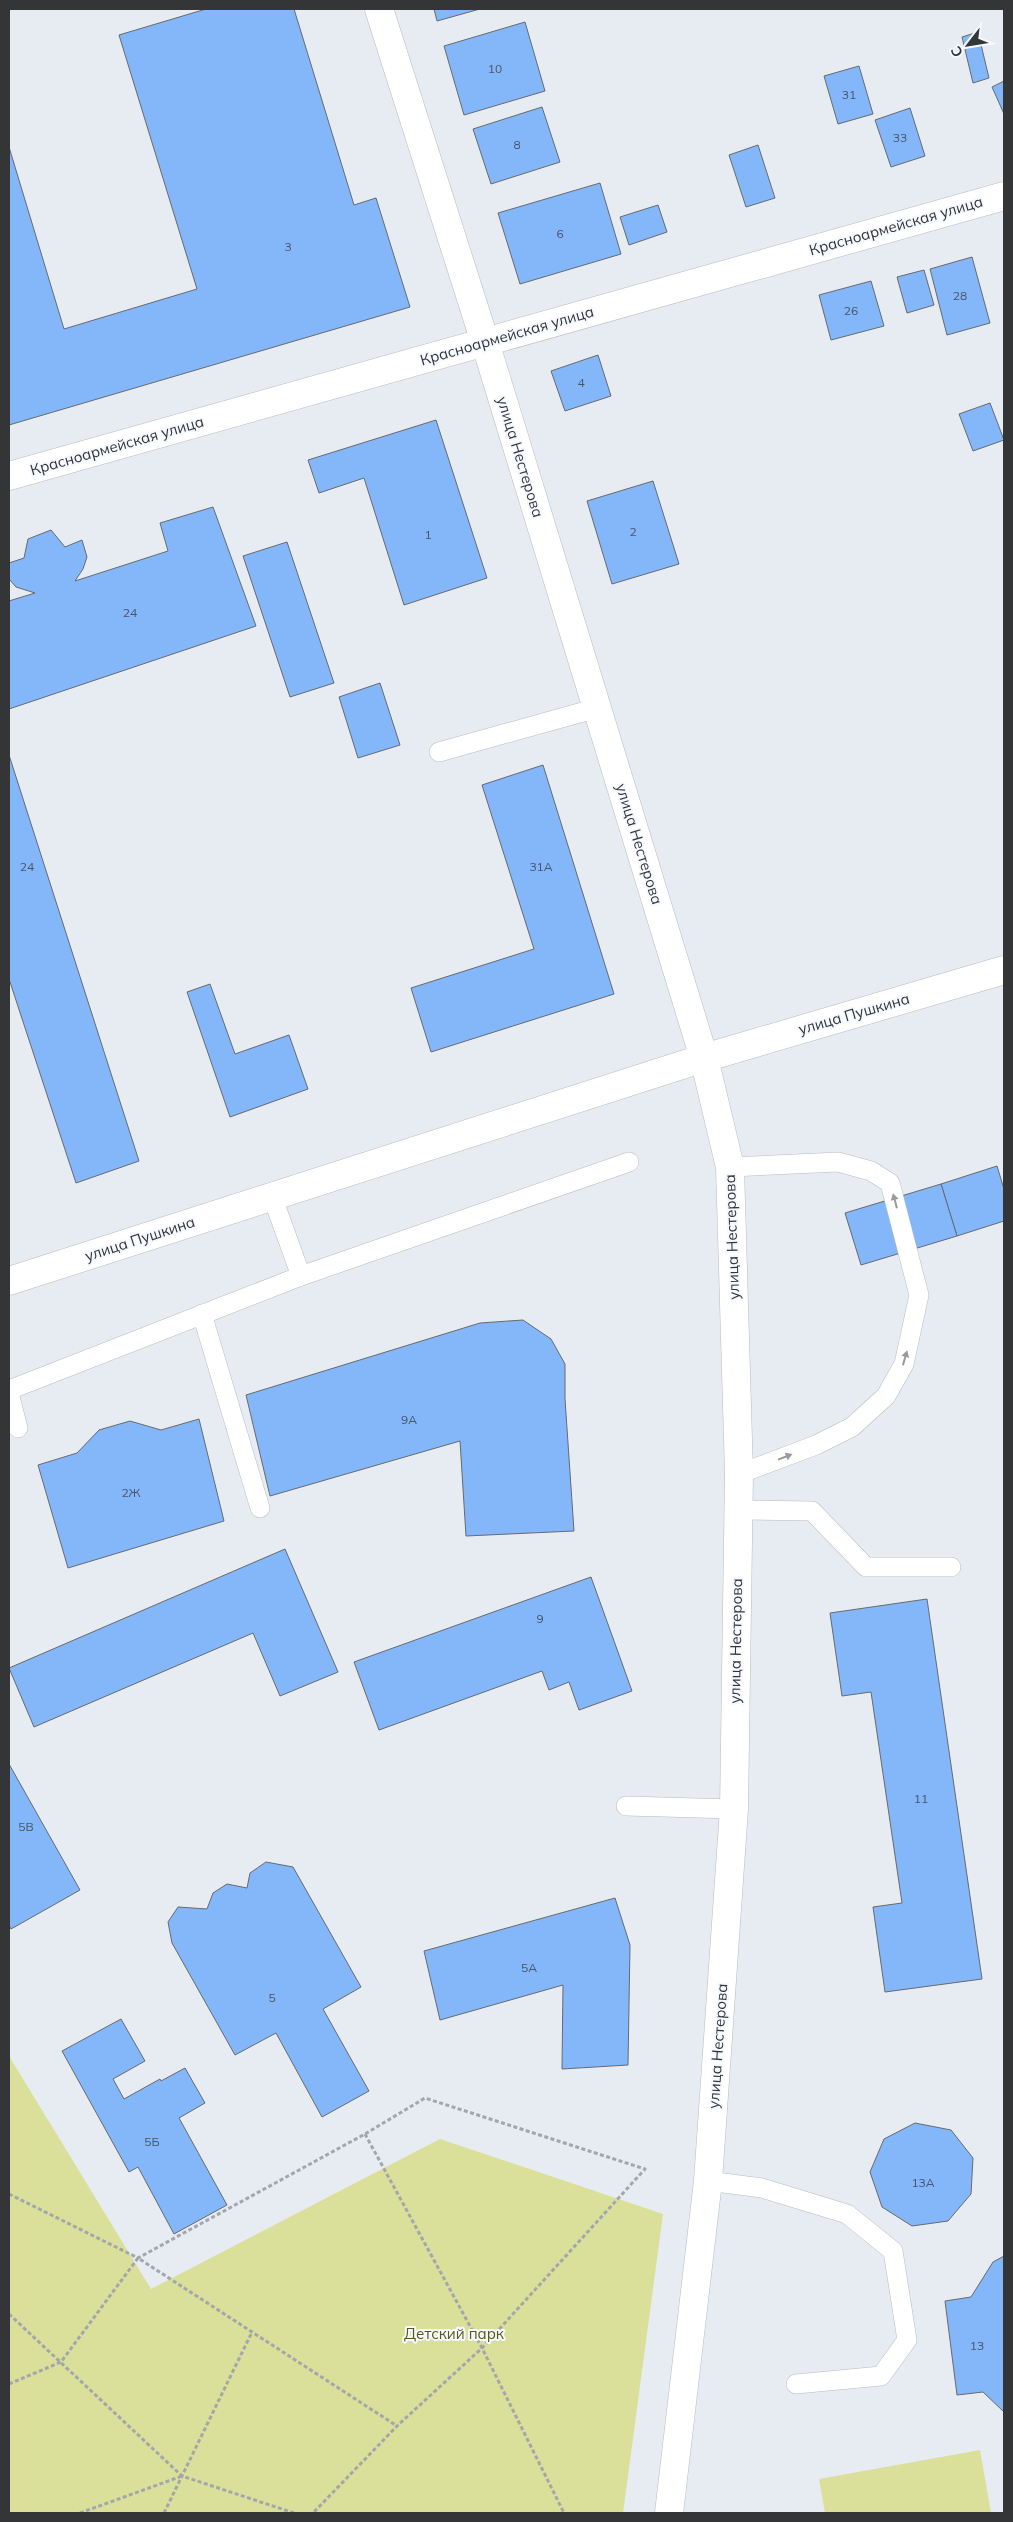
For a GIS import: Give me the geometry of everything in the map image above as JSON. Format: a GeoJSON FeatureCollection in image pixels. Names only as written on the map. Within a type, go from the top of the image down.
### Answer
{"type":"FeatureCollection","features":[{"type":"Feature","properties":{"kind":"main road","name":"улица Нестерова"},"geometry":{"type":"LineString","coordinates":[[379,9],[485,342],[704,1058],[730,1167],[739,1474],[734,1809],[708,2181],[669,2513]]}},
{"type":"Feature","properties":{"kind":"main road","name":"Красноармейская улица"},"geometry":{"type":"LineString","coordinates":[[9,476],[1004,196]]}},
{"type":"Feature","properties":{"kind":"main road","name":"улица Пушкина"},"geometry":{"type":"LineString","coordinates":[[10,1277],[272,1196],[704,1058],[1004,970]]}},
{"type":"Feature","properties":{"kind":"lane"},"geometry":{"type":"LineString","coordinates":[[440,752],[597,708]]}},
{"type":"Feature","properties":{"kind":"lane"},"geometry":{"type":"LineString","coordinates":[[18,1428],[9,1391],[301,1276],[629,1162]]}},
{"type":"Feature","properties":{"kind":"lane"},"geometry":{"type":"LineString","coordinates":[[730,1167],[838,1162],[870,1171],[890,1183],[919,1295],[904,1364],[886,1396],[852,1427],[816,1445],[739,1474]]}},
{"type":"Feature","properties":{"kind":"lane"},"geometry":{"type":"LineString","coordinates":[[272,1196],[301,1276]]}},
{"type":"Feature","properties":{"kind":"lane"},"geometry":{"type":"LineString","coordinates":[[202,1314],[260,1508]]}},
{"type":"Feature","properties":{"kind":"lane"},"geometry":{"type":"LineString","coordinates":[[737,1510],[812,1511],[866,1568],[951,1567]]}},
{"type":"Feature","properties":{"kind":"lane"},"geometry":{"type":"LineString","coordinates":[[626,1806],[734,1809]]}},
{"type":"Feature","properties":{"kind":"lane"},"geometry":{"type":"LineString","coordinates":[[708,2181],[762,2188],[847,2214],[893,2251],[907,2340],[881,2376],[796,2384]]}},
{"type":"Feature","properties":{"kind":"path"},"geometry":{"type":"LineString","coordinates":[[9,2384],[62,2362],[138,2258],[365,2134],[425,2098],[645,2169],[482,2348],[397,2426],[313,2513]]}},
{"type":"Feature","properties":{"kind":"path"},"geometry":{"type":"LineString","coordinates":[[365,2134],[482,2348],[564,2513]]}},
{"type":"Feature","properties":{"kind":"path"},"geometry":{"type":"LineString","coordinates":[[9,2194],[138,2258],[397,2426]]}},
{"type":"Feature","properties":{"kind":"path"},"geometry":{"type":"LineString","coordinates":[[9,2314],[182,2476],[294,2513]]}},
{"type":"Feature","properties":{"kind":"path"},"geometry":{"type":"LineString","coordinates":[[164,2513],[252,2332]]}},
{"type":"Feature","properties":{"kind":"path"},"geometry":{"type":"LineString","coordinates":[[80,2513],[182,2476]]}},
{"type":"Feature","properties":{"kind":"green space","name":"Детский парк"},"geometry":{"type":"Polygon","coordinates":[[[9,2056],[151,2289],[440,2139],[663,2214],[623,2513],[9,2513],[9,2056]]]}},
{"type":"Feature","properties":{"kind":"green space"},"geometry":{"type":"Polygon","coordinates":[[[980,2450],[991,2513],[825,2513],[819,2479],[980,2450]]]}},
{"type":"Feature","properties":{"kind":"building"},"geometry":{"type":"Polygon","coordinates":[[[206,9],[294,9],[354,205],[376,198],[410,307],[9,425],[9,147],[64,329],[197,289],[119,35],[206,9]]]}},
{"type":"Feature","properties":{"kind":"building"},"geometry":{"type":"Polygon","coordinates":[[[434,9],[480,9],[437,21],[434,9]]]}},
{"type":"Feature","properties":{"kind":"building"},"geometry":{"type":"Polygon","coordinates":[[[525,22],[545,91],[464,115],[444,46],[525,22]]]}},
{"type":"Feature","properties":{"kind":"building"},"geometry":{"type":"Polygon","coordinates":[[[978,32],[989,78],[973,83],[962,37],[978,32]]]}},
{"type":"Feature","properties":{"kind":"building"},"geometry":{"type":"Polygon","coordinates":[[[859,66],[873,114],[838,124],[824,76],[859,66]]]}},
{"type":"Feature","properties":{"kind":"building"},"geometry":{"type":"Polygon","coordinates":[[[1004,81],[1004,114],[992,87],[1004,81]]]}},
{"type":"Feature","properties":{"kind":"building"},"geometry":{"type":"Polygon","coordinates":[[[542,107],[560,162],[491,184],[473,129],[542,107]]]}},
{"type":"Feature","properties":{"kind":"building"},"geometry":{"type":"Polygon","coordinates":[[[910,108],[925,156],[891,167],[875,120],[910,108]]]}},
{"type":"Feature","properties":{"kind":"building"},"geometry":{"type":"Polygon","coordinates":[[[758,145],[775,198],[746,207],[729,155],[758,145]]]}},
{"type":"Feature","properties":{"kind":"building"},"geometry":{"type":"Polygon","coordinates":[[[600,183],[621,254],[520,284],[498,213],[600,183]]]}},
{"type":"Feature","properties":{"kind":"building"},"geometry":{"type":"Polygon","coordinates":[[[658,205],[667,232],[629,245],[620,217],[658,205]]]}},
{"type":"Feature","properties":{"kind":"building"},"geometry":{"type":"Polygon","coordinates":[[[972,257],[990,323],[947,335],[930,269],[972,257]]]}},
{"type":"Feature","properties":{"kind":"building"},"geometry":{"type":"Polygon","coordinates":[[[924,270],[934,305],[907,313],[897,277],[924,270]]]}},
{"type":"Feature","properties":{"kind":"building"},"geometry":{"type":"Polygon","coordinates":[[[871,281],[884,326],[831,340],[819,295],[871,281]]]}},
{"type":"Feature","properties":{"kind":"building"},"geometry":{"type":"Polygon","coordinates":[[[598,355],[611,396],[565,411],[551,371],[598,355]]]}},
{"type":"Feature","properties":{"kind":"building"},"geometry":{"type":"Polygon","coordinates":[[[990,403],[1004,440],[973,451],[959,414],[990,403]]]}},
{"type":"Feature","properties":{"kind":"building"},"geometry":{"type":"Polygon","coordinates":[[[436,420],[487,578],[404,605],[364,478],[319,493],[308,460],[436,420]]]}},
{"type":"Feature","properties":{"kind":"building"},"geometry":{"type":"Polygon","coordinates":[[[653,481],[679,564],[612,584],[587,501],[653,481]]]}},
{"type":"Feature","properties":{"kind":"building"},"geometry":{"type":"Polygon","coordinates":[[[213,507],[256,626],[9,709],[9,601],[35,593],[16,587],[9,579],[9,563],[24,558],[28,539],[51,530],[65,547],[82,540],[87,557],[83,569],[75,581],[168,551],[160,523],[213,507]]]}},
{"type":"Feature","properties":{"kind":"building"},"geometry":{"type":"Polygon","coordinates":[[[287,542],[334,683],[290,697],[243,556],[287,542]]]}},
{"type":"Feature","properties":{"kind":"building"},"geometry":{"type":"Polygon","coordinates":[[[380,683],[400,745],[358,758],[339,697],[380,683]]]}},
{"type":"Feature","properties":{"kind":"building"},"geometry":{"type":"Polygon","coordinates":[[[9,755],[139,1161],[76,1183],[9,979],[9,755]]]}},
{"type":"Feature","properties":{"kind":"building"},"geometry":{"type":"Polygon","coordinates":[[[543,765],[614,994],[431,1052],[411,988],[534,949],[482,785],[543,765]]]}},
{"type":"Feature","properties":{"kind":"building"},"geometry":{"type":"Polygon","coordinates":[[[210,984],[235,1054],[289,1035],[308,1089],[230,1117],[187,992],[210,984]]]}},
{"type":"Feature","properties":{"kind":"building"},"geometry":{"type":"Polygon","coordinates":[[[997,1166],[1004,1189],[1004,1221],[957,1236],[941,1184],[997,1166]]]}},
{"type":"Feature","properties":{"kind":"building"},"geometry":{"type":"Polygon","coordinates":[[[941,1184],[957,1236],[861,1265],[845,1213],[941,1184]]]}},
{"type":"Feature","properties":{"kind":"building"},"geometry":{"type":"Polygon","coordinates":[[[523,1320],[551,1339],[565,1364],[565,1399],[574,1531],[466,1536],[460,1441],[270,1496],[246,1395],[480,1323],[523,1320]]]}},
{"type":"Feature","properties":{"kind":"building"},"geometry":{"type":"Polygon","coordinates":[[[199,1419],[224,1521],[68,1568],[38,1465],[77,1453],[99,1430],[130,1421],[161,1430],[199,1419]]]}},
{"type":"Feature","properties":{"kind":"building"},"geometry":{"type":"Polygon","coordinates":[[[285,1549],[338,1672],[280,1696],[253,1633],[34,1727],[9,1668],[285,1549]]]}},
{"type":"Feature","properties":{"kind":"building"},"geometry":{"type":"Polygon","coordinates":[[[591,1577],[632,1691],[579,1710],[569,1682],[549,1690],[542,1671],[379,1730],[354,1662],[591,1577]]]}},
{"type":"Feature","properties":{"kind":"building"},"geometry":{"type":"Polygon","coordinates":[[[927,1599],[982,1979],[885,1992],[873,1907],[902,1903],[871,1692],[842,1696],[830,1613],[927,1599]]]}},
{"type":"Feature","properties":{"kind":"building"},"geometry":{"type":"Polygon","coordinates":[[[9,1764],[80,1890],[11,1929],[9,1925],[9,1764]]]}},
{"type":"Feature","properties":{"kind":"building"},"geometry":{"type":"Polygon","coordinates":[[[266,1862],[293,1867],[361,1987],[323,2009],[369,2091],[322,2117],[276,2033],[235,2055],[172,1943],[168,1922],[178,1907],[207,1909],[213,1893],[227,1884],[247,1888],[250,1873],[266,1862]]]}},
{"type":"Feature","properties":{"kind":"building"},"geometry":{"type":"Polygon","coordinates":[[[615,1898],[630,1945],[628,2065],[562,2069],[563,1985],[440,2020],[424,1951],[615,1898]]]}},
{"type":"Feature","properties":{"kind":"building"},"geometry":{"type":"Polygon","coordinates":[[[121,2019],[145,2061],[113,2079],[124,2099],[160,2079],[161,2081],[185,2068],[205,2103],[179,2118],[227,2205],[174,2234],[138,2167],[129,2172],[62,2051],[121,2019]]]}},
{"type":"Feature","properties":{"kind":"building"},"geometry":{"type":"Polygon","coordinates":[[[915,2123],[951,2130],[973,2158],[971,2194],[948,2221],[912,2226],[882,2207],[870,2172],[884,2139],[915,2123]]]}},
{"type":"Feature","properties":{"kind":"building"},"geometry":{"type":"Polygon","coordinates":[[[1004,2256],[1004,2412],[983,2392],[957,2395],[945,2301],[971,2297],[993,2262],[1004,2256]]]}}]}
